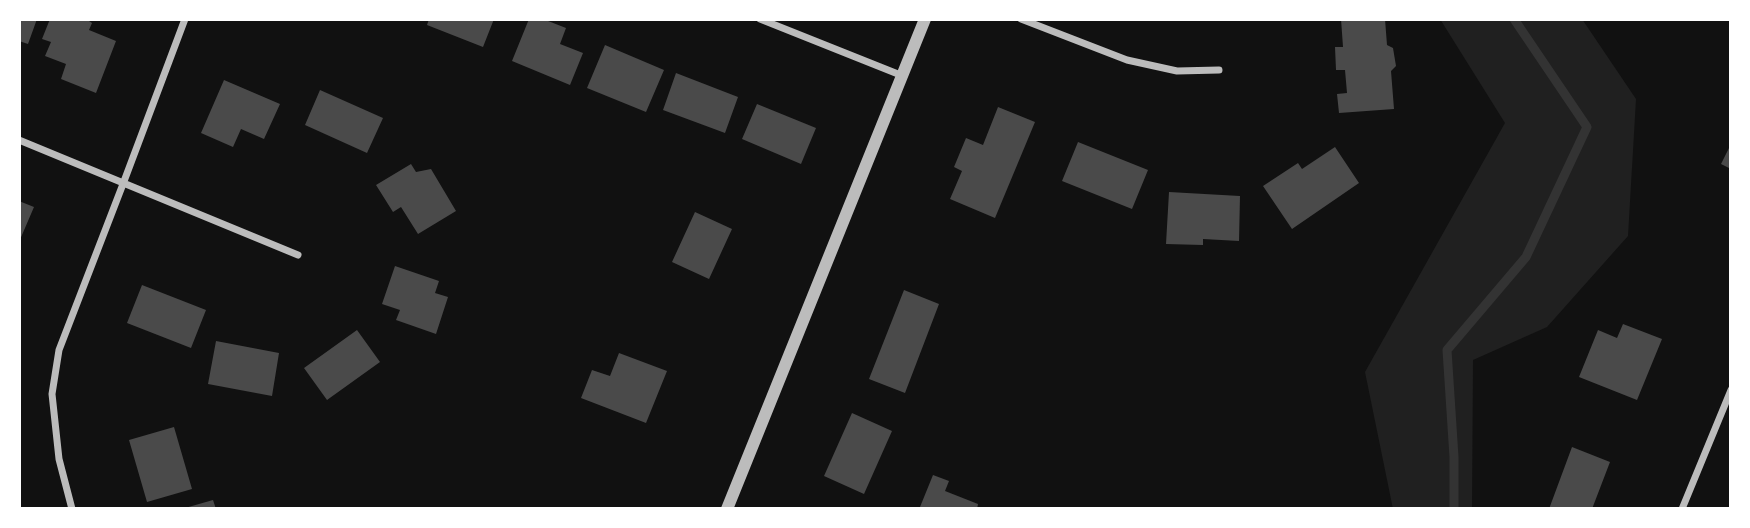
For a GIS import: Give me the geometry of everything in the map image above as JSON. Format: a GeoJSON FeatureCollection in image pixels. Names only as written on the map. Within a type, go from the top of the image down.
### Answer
{"type":"FeatureCollection","features":[{"type":"Feature","properties":{"kind":"street"},"geometry":{"type":"LineString","coordinates":[[72,509],[59,459],[52,394],[59,350],[185,19]]}},
{"type":"Feature","properties":{"kind":"street"},"geometry":{"type":"LineString","coordinates":[[760,19],[903,76]]}},
{"type":"Feature","properties":{"kind":"street"},"geometry":{"type":"LineString","coordinates":[[729,508],[925,19]]}},
{"type":"Feature","properties":{"kind":"street"},"geometry":{"type":"LineString","coordinates":[[1021,19],[1127,60],[1177,71],[1219,70]]}},
{"type":"Feature","properties":{"kind":"street"},"geometry":{"type":"LineString","coordinates":[[19,141],[298,256]]}},
{"type":"Feature","properties":{"kind":"street"},"geometry":{"type":"LineString","coordinates":[[1682,509],[1731,390]]}},
{"type":"Feature","properties":{"kind":"shaded area"},"geometry":{"type":"Polygon","coordinates":[[[1440,19],[1582,19],[1636,99],[1628,236],[1547,327],[1473,360],[1472,509],[1393,509],[1365,372],[1505,123],[1440,19]]]}},
{"type":"Feature","properties":{"kind":"building"},"geometry":{"type":"Polygon","coordinates":[[[19,19],[37,19],[28,44],[19,41],[19,19]]]}},
{"type":"Feature","properties":{"kind":"building"},"geometry":{"type":"Polygon","coordinates":[[[50,19],[86,19],[92,23],[89,30],[116,41],[96,93],[61,79],[66,64],[45,56],[51,42],[42,39],[50,19]]]}},
{"type":"Feature","properties":{"kind":"building"},"geometry":{"type":"Polygon","coordinates":[[[429,19],[494,19],[483,47],[427,25],[429,19]]]}},
{"type":"Feature","properties":{"kind":"building"},"geometry":{"type":"Polygon","coordinates":[[[529,19],[543,19],[566,28],[560,44],[583,53],[570,85],[512,61],[529,19]]]}},
{"type":"Feature","properties":{"kind":"building"},"geometry":{"type":"Polygon","coordinates":[[[1341,19],[1385,19],[1387,45],[1393,48],[1396,66],[1391,71],[1394,109],[1339,113],[1337,94],[1347,93],[1345,70],[1336,70],[1335,47],[1343,47],[1341,19]]]}},
{"type":"Feature","properties":{"kind":"building"},"geometry":{"type":"Polygon","coordinates":[[[605,45],[664,70],[646,112],[587,88],[605,45]]]}},
{"type":"Feature","properties":{"kind":"building"},"geometry":{"type":"Polygon","coordinates":[[[676,73],[738,97],[725,133],[663,110],[676,73]]]}},
{"type":"Feature","properties":{"kind":"building"},"geometry":{"type":"Polygon","coordinates":[[[224,80],[280,104],[264,139],[241,129],[233,147],[201,133],[224,80]]]}},
{"type":"Feature","properties":{"kind":"building"},"geometry":{"type":"Polygon","coordinates":[[[320,90],[383,118],[367,153],[305,125],[320,90]]]}},
{"type":"Feature","properties":{"kind":"building"},"geometry":{"type":"Polygon","coordinates":[[[757,104],[816,128],[801,164],[742,139],[757,104]]]}},
{"type":"Feature","properties":{"kind":"building"},"geometry":{"type":"Polygon","coordinates":[[[998,107],[1035,122],[995,218],[950,199],[962,171],[954,167],[966,138],[983,145],[998,107]]]}},
{"type":"Feature","properties":{"kind":"building"},"geometry":{"type":"Polygon","coordinates":[[[1078,142],[1148,170],[1132,209],[1062,181],[1078,142]]]}},
{"type":"Feature","properties":{"kind":"building"},"geometry":{"type":"Polygon","coordinates":[[[1731,144],[1731,169],[1721,164],[1731,144]]]}},
{"type":"Feature","properties":{"kind":"building"},"geometry":{"type":"Polygon","coordinates":[[[1335,147],[1359,183],[1292,229],[1263,186],[1298,163],[1302,169],[1335,147]]]}},
{"type":"Feature","properties":{"kind":"building"},"geometry":{"type":"Polygon","coordinates":[[[411,164],[416,172],[431,169],[456,211],[418,234],[401,207],[393,212],[376,185],[411,164]]]}},
{"type":"Feature","properties":{"kind":"building"},"geometry":{"type":"Polygon","coordinates":[[[1169,192],[1240,196],[1239,241],[1203,239],[1203,245],[1166,244],[1169,192]]]}},
{"type":"Feature","properties":{"kind":"building"},"geometry":{"type":"Polygon","coordinates":[[[19,201],[34,207],[19,242],[19,201]]]}},
{"type":"Feature","properties":{"kind":"building"},"geometry":{"type":"Polygon","coordinates":[[[695,212],[732,229],[709,279],[672,262],[695,212]]]}},
{"type":"Feature","properties":{"kind":"building"},"geometry":{"type":"Polygon","coordinates":[[[395,266],[439,281],[435,293],[448,297],[436,334],[396,320],[400,310],[382,304],[395,266]]]}},
{"type":"Feature","properties":{"kind":"building"},"geometry":{"type":"Polygon","coordinates":[[[142,285],[206,310],[191,348],[127,323],[142,285]]]}},
{"type":"Feature","properties":{"kind":"building"},"geometry":{"type":"Polygon","coordinates":[[[904,290],[939,304],[905,393],[869,379],[904,290]]]}},
{"type":"Feature","properties":{"kind":"building"},"geometry":{"type":"Polygon","coordinates":[[[1623,324],[1662,339],[1637,400],[1579,377],[1598,330],[1617,338],[1623,324]]]}},
{"type":"Feature","properties":{"kind":"building"},"geometry":{"type":"Polygon","coordinates":[[[357,330],[380,362],[327,400],[304,368],[357,330]]]}},
{"type":"Feature","properties":{"kind":"building"},"geometry":{"type":"Polygon","coordinates":[[[216,341],[279,353],[272,396],[208,384],[216,341]]]}},
{"type":"Feature","properties":{"kind":"building"},"geometry":{"type":"Polygon","coordinates":[[[619,353],[667,371],[646,423],[581,398],[592,370],[610,376],[619,353]]]}},
{"type":"Feature","properties":{"kind":"building"},"geometry":{"type":"Polygon","coordinates":[[[852,413],[892,431],[864,494],[824,476],[852,413]]]}},
{"type":"Feature","properties":{"kind":"building"},"geometry":{"type":"Polygon","coordinates":[[[174,427],[192,489],[147,502],[129,440],[174,427]]]}},
{"type":"Feature","properties":{"kind":"building"},"geometry":{"type":"Polygon","coordinates":[[[1572,447],[1610,462],[1592,509],[1549,509],[1572,447]]]}},
{"type":"Feature","properties":{"kind":"building"},"geometry":{"type":"Polygon","coordinates":[[[933,475],[949,481],[945,491],[978,504],[977,509],[920,507],[933,475]]]}},
{"type":"Feature","properties":{"kind":"building"},"geometry":{"type":"Polygon","coordinates":[[[213,500],[216,509],[185,509],[185,508],[213,500]]]}},
{"type":"Feature","properties":{"kind":"waterway"},"geometry":{"type":"LineString","coordinates":[[1454,509],[1454,457],[1447,350],[1526,257],[1587,127],[1514,19]]}}]}
